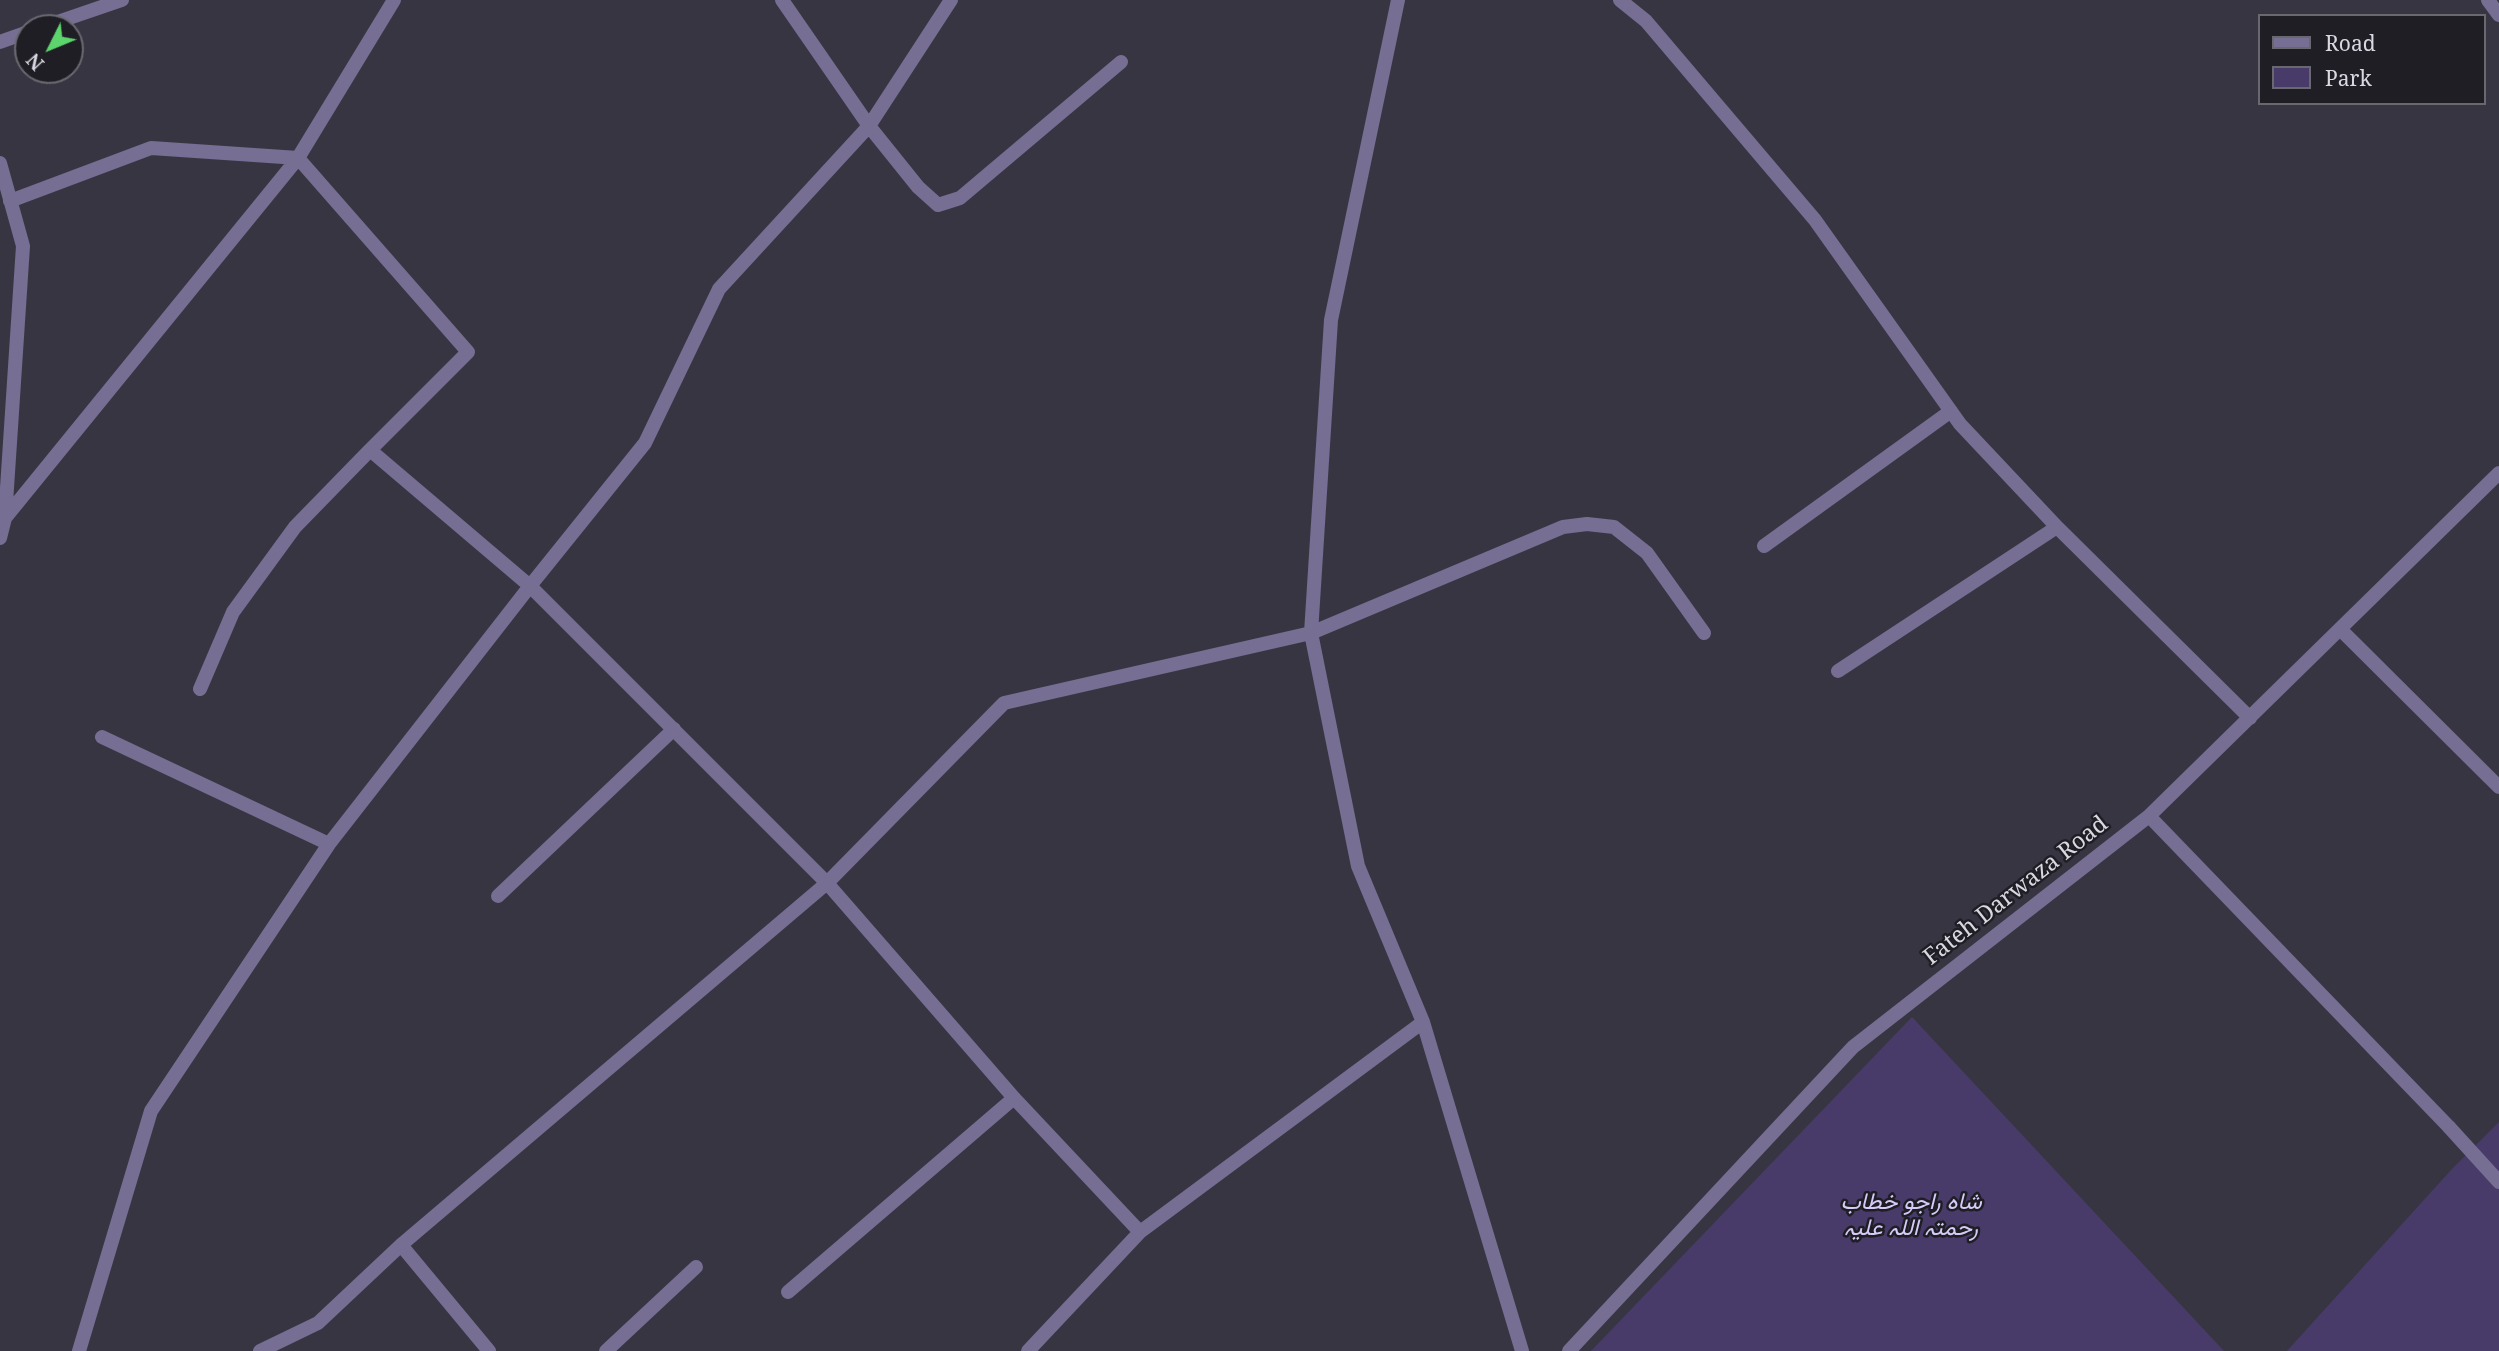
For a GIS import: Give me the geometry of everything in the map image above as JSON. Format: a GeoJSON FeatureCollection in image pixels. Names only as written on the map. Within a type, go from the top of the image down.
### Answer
{"type":"FeatureCollection","features":[{"type":"Feature","properties":{"kind":"street"},"geometry":{"type":"LineString","coordinates":[[81,14],[122,0]]}},
{"type":"Feature","properties":{"kind":"street"},"geometry":{"type":"LineString","coordinates":[[5,517],[298,158],[394,0]]}},
{"type":"Feature","properties":{"kind":"street"},"geometry":{"type":"LineString","coordinates":[[782,0],[869,126],[918,187],[938,205],[961,198],[1121,62]]}},
{"type":"Feature","properties":{"kind":"street"},"geometry":{"type":"LineString","coordinates":[[79,1351],[152,1111],[330,844],[645,443],[719,289],[869,126],[951,0]]}},
{"type":"Feature","properties":{"kind":"street"},"geometry":{"type":"LineString","coordinates":[[1398,0],[1331,320],[1311,634],[1358,866],[1423,1022],[1522,1351]]}},
{"type":"Feature","properties":{"kind":"street"},"geometry":{"type":"LineString","coordinates":[[1620,0],[1646,21],[1815,220],[1951,411],[2057,527],[2250,718]]}},
{"type":"Feature","properties":{"kind":"street"},"geometry":{"type":"LineString","coordinates":[[2488,0],[2499,15]]}},
{"type":"Feature","properties":{"kind":"street"},"geometry":{"type":"LineString","coordinates":[[0,219],[12,207],[151,148],[298,158],[468,352],[295,527],[233,612],[200,689]]}},
{"type":"Feature","properties":{"kind":"street"},"geometry":{"type":"LineString","coordinates":[[0,163],[23,246],[5,517],[0,538]]}},
{"type":"Feature","properties":{"kind":"street"},"geometry":{"type":"LineString","coordinates":[[1763,546],[1951,411]]}},
{"type":"Feature","properties":{"kind":"street"},"geometry":{"type":"LineString","coordinates":[[370,450],[530,586],[827,883],[1014,1098],[1140,1232]]}},
{"type":"Feature","properties":{"kind":"street","name":"Fateh Darwaza Road"},"geometry":{"type":"LineString","coordinates":[[1569,1351],[1853,1047],[2148,816],[2499,473]]}},
{"type":"Feature","properties":{"kind":"street"},"geometry":{"type":"LineString","coordinates":[[260,1351],[318,1323],[401,1245],[827,883],[1004,703],[1311,634],[1563,527],[1587,524],[1614,527],[1647,553],[1704,633]]}},
{"type":"Feature","properties":{"kind":"street"},"geometry":{"type":"LineString","coordinates":[[1839,671],[2057,527]]}},
{"type":"Feature","properties":{"kind":"street"},"geometry":{"type":"LineString","coordinates":[[2340,629],[2499,787]]}},
{"type":"Feature","properties":{"kind":"street"},"geometry":{"type":"LineString","coordinates":[[498,896],[674,729]]}},
{"type":"Feature","properties":{"kind":"street"},"geometry":{"type":"LineString","coordinates":[[102,737],[330,844]]}},
{"type":"Feature","properties":{"kind":"street"},"geometry":{"type":"LineString","coordinates":[[2148,816],[2449,1126],[2499,1182]]}},
{"type":"Feature","properties":{"kind":"street"},"geometry":{"type":"LineString","coordinates":[[1028,1351],[1140,1232],[1423,1022]]}},
{"type":"Feature","properties":{"kind":"street"},"geometry":{"type":"LineString","coordinates":[[788,1292],[1014,1098]]}},
{"type":"Feature","properties":{"kind":"street"},"geometry":{"type":"LineString","coordinates":[[401,1245],[489,1351]]}},
{"type":"Feature","properties":{"kind":"street"},"geometry":{"type":"LineString","coordinates":[[606,1351],[696,1267]]}},
{"type":"Feature","properties":{"kind":"green space","name":"شاہ راجو خطاب رحمتہ اللہ علیہ"},"geometry":{"type":"Polygon","coordinates":[[[1912,1017],[2224,1351],[1591,1351],[1912,1017]]]}},
{"type":"Feature","properties":{"kind":"green space"},"geometry":{"type":"Polygon","coordinates":[[[2499,1122],[2499,1351],[2287,1351],[2451,1170],[2499,1122]]]}}]}
